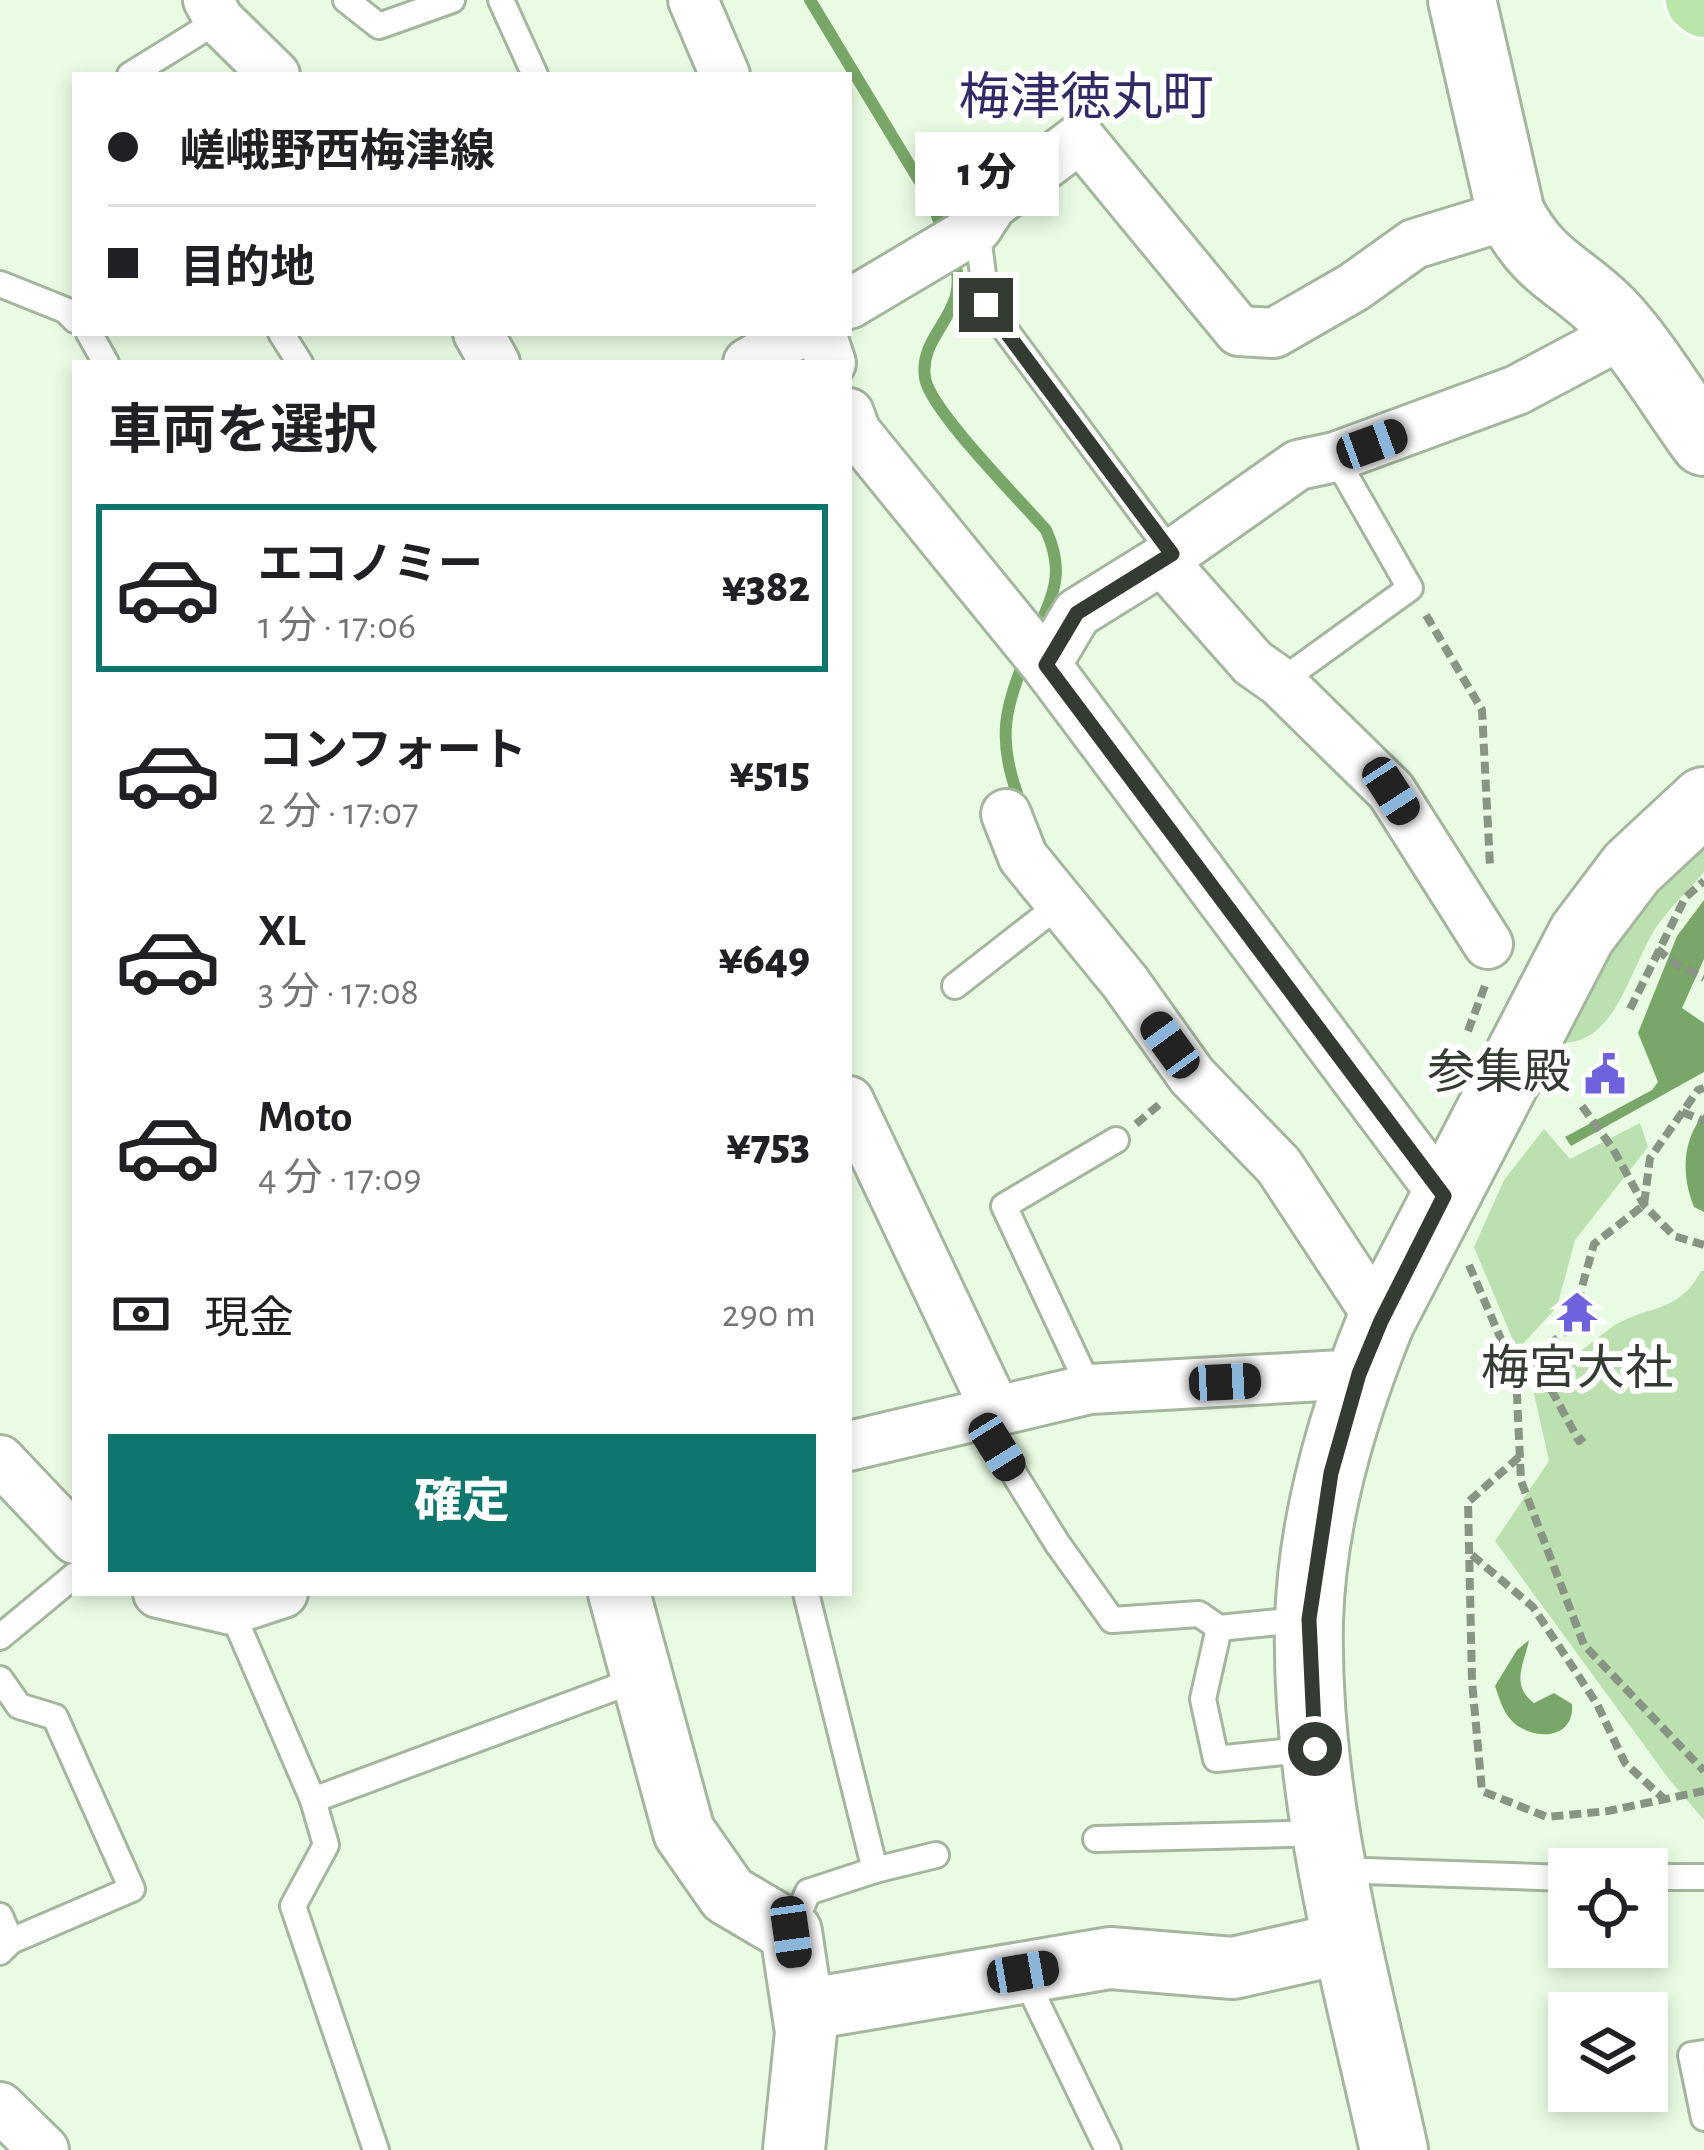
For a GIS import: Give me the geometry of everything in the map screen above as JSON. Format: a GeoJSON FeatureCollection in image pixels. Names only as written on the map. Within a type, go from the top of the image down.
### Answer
{"type":"FeatureCollection","features":[{"type":"Feature","properties":{"kind":"main road"},"geometry":{"type":"LineString","coordinates":[[1462,0],[1511,214],[1526,242],[1545,264],[1607,312],[1704,442]]}},
{"type":"Feature","properties":{"kind":"main road"},"geometry":{"type":"LineString","coordinates":[[1394,2150],[1330,1851],[1315,1749],[1309,1619],[1331,1473],[1370,1348],[1582,934],[1632,868],[1704,801]]}},
{"type":"Feature","properties":{"kind":"street"},"geometry":{"type":"LineString","coordinates":[[693,0],[724,72]]}},
{"type":"Feature","properties":{"kind":"street"},"geometry":{"type":"LineString","coordinates":[[214,10],[272,72]]}},
{"type":"Feature","properties":{"kind":"street"},"geometry":{"type":"LineString","coordinates":[[852,296],[977,228],[992,206],[1080,138],[1239,331],[1274,333],[1354,287],[1414,244],[1511,214]]}},
{"type":"Feature","properties":{"kind":"street"},"geometry":{"type":"LineString","coordinates":[[1046,665],[1077,613],[1172,554],[1298,465],[1335,457],[1517,390],[1624,333]]}},
{"type":"Feature","properties":{"kind":"street"},"geometry":{"type":"LineString","coordinates":[[753,360],[794,336]]}},
{"type":"Feature","properties":{"kind":"street"},"geometry":{"type":"LineString","coordinates":[[852,421],[856,432],[1046,665],[1444,1196]]}},
{"type":"Feature","properties":{"kind":"street"},"geometry":{"type":"LineString","coordinates":[[1172,554],[1176,576],[1253,664],[1280,682],[1391,791],[1488,944]]}},
{"type":"Feature","properties":{"kind":"street"},"geometry":{"type":"LineString","coordinates":[[852,1445],[1090,1389],[1370,1348],[1279,1166],[1192,1076],[1125,982],[1023,857],[1006,814]]}},
{"type":"Feature","properties":{"kind":"street"},"geometry":{"type":"LineString","coordinates":[[852,1108],[987,1413]]}},
{"type":"Feature","properties":{"kind":"street"},"geometry":{"type":"LineString","coordinates":[[2,1466],[72,1536]]}},
{"type":"Feature","properties":{"kind":"street"},"geometry":{"type":"LineString","coordinates":[[171,1596],[231,1610],[274,1596]]}},
{"type":"Feature","properties":{"kind":"street"},"geometry":{"type":"LineString","coordinates":[[620,1596],[684,1832],[728,1895],[791,1932],[806,2032],[794,2150]]}},
{"type":"Feature","properties":{"kind":"street"},"geometry":{"type":"LineString","coordinates":[[803,2010],[1110,1958],[1233,1968],[1348,1942]]}},
{"type":"Feature","properties":{"kind":"street"},"geometry":{"type":"LineString","coordinates":[[0,2107],[44,2150]]}},
{"type":"Feature","properties":{"kind":"lane"},"geometry":{"type":"LineString","coordinates":[[346,0],[379,26],[452,0]]}},
{"type":"Feature","properties":{"kind":"lane"},"geometry":{"type":"LineString","coordinates":[[501,0],[534,72]]}},
{"type":"Feature","properties":{"kind":"lane"},"geometry":{"type":"LineString","coordinates":[[134,72],[214,10]]}},
{"type":"Feature","properties":{"kind":"lane"},"geometry":{"type":"LineString","coordinates":[[977,228],[986,305],[1172,554]]}},
{"type":"Feature","properties":{"kind":"lane"},"geometry":{"type":"LineString","coordinates":[[0,284],[72,317]]}},
{"type":"Feature","properties":{"kind":"lane"},"geometry":{"type":"LineString","coordinates":[[1280,682],[1410,588],[1335,457]]}},
{"type":"Feature","properties":{"kind":"lane"},"geometry":{"type":"LineString","coordinates":[[955,986],[1060,904]]}},
{"type":"Feature","properties":{"kind":"lane"},"geometry":{"type":"LineString","coordinates":[[1090,1389],[1004,1206],[1116,1140]]}},
{"type":"Feature","properties":{"kind":"lane"},"geometry":{"type":"LineString","coordinates":[[987,1413],[1057,1543],[1112,1620],[1199,1614],[1219,1628],[1309,1619]]}},
{"type":"Feature","properties":{"kind":"lane"},"geometry":{"type":"LineString","coordinates":[[0,1637],[72,1577]]}},
{"type":"Feature","properties":{"kind":"lane"},"geometry":{"type":"LineString","coordinates":[[807,1596],[875,1870]]}},
{"type":"Feature","properties":{"kind":"lane"},"geometry":{"type":"LineString","coordinates":[[231,1610],[313,1800],[326,1845],[293,1906],[376,2150]]}},
{"type":"Feature","properties":{"kind":"lane"},"geometry":{"type":"LineString","coordinates":[[1219,1628],[1203,1699],[1216,1759],[1315,1749]]}},
{"type":"Feature","properties":{"kind":"lane"},"geometry":{"type":"LineString","coordinates":[[313,1800],[643,1677]]}},
{"type":"Feature","properties":{"kind":"lane"},"geometry":{"type":"LineString","coordinates":[[0,1679],[10,1712],[55,1717],[132,1889],[6,1947],[0,1916]]}},
{"type":"Feature","properties":{"kind":"lane"},"geometry":{"type":"LineString","coordinates":[[1096,1839],[1330,1851],[1548,1876]]}},
{"type":"Feature","properties":{"kind":"lane"},"geometry":{"type":"LineString","coordinates":[[791,1932],[808,1892],[936,1855]]}},
{"type":"Feature","properties":{"kind":"lane"},"geometry":{"type":"LineString","coordinates":[[1668,1877],[1704,1877]]}},
{"type":"Feature","properties":{"kind":"lane"},"geometry":{"type":"LineString","coordinates":[[1023,1972],[1108,2150]]}},
{"type":"Feature","properties":{"kind":"lane"},"geometry":{"type":"LineString","coordinates":[[1704,2053],[1691,2055],[1704,2119]]}},
{"type":"Feature","properties":{"kind":"path"},"geometry":{"type":"LineString","coordinates":[[1630,1009],[1685,898],[1704,881]]}},
{"type":"Feature","properties":{"kind":"path"},"geometry":{"type":"LineString","coordinates":[[1657,950],[1700,976]]}},
{"type":"Feature","properties":{"kind":"path"},"geometry":{"type":"LineString","coordinates":[[1116,1140],[1192,1076]]}},
{"type":"Feature","properties":{"kind":"path"},"geometry":{"type":"LineString","coordinates":[[1516,1374],[1571,1326],[1594,1244],[1644,1205],[1650,1158],[1704,1088]]}},
{"type":"Feature","properties":{"kind":"path"},"geometry":{"type":"LineString","coordinates":[[1582,1106],[1613,1148],[1644,1205],[1674,1235],[1704,1245]]}},
{"type":"Feature","properties":{"kind":"path"},"geometry":{"type":"LineString","coordinates":[[1682,1112],[1700,1119]]}},
{"type":"Feature","properties":{"kind":"path"},"geometry":{"type":"LineString","coordinates":[[1468,1256],[1471,1273],[1516,1374],[1521,1481],[1584,1645],[1704,1771]]}},
{"type":"Feature","properties":{"kind":"path"},"geometry":{"type":"LineString","coordinates":[[1534,1358],[1562,1416],[1579,1441],[1584,1437]]}},
{"type":"Feature","properties":{"kind":"path"},"geometry":{"type":"LineString","coordinates":[[1520,1456],[1468,1502],[1472,1681],[1482,1791],[1547,1817],[1609,1811],[1704,1791]]}},
{"type":"Feature","properties":{"kind":"path"},"geometry":{"type":"LineString","coordinates":[[1470,1554],[1533,1607],[1598,1705],[1625,1763],[1663,1798]]}},
{"type":"Feature","properties":{"kind":"shaded area"},"geometry":{"type":"Polygon","coordinates":[[[1704,832],[1704,872],[1660,922],[1606,1021],[1590,1035],[1571,1042],[1548,1041],[1601,943],[1704,832]]]}},
{"type":"Feature","properties":{"kind":"shaded area"},"geometry":{"type":"Polygon","coordinates":[[[1704,900],[1704,959],[1682,1008],[1704,1023],[1704,1072],[1571,1146],[1565,1137],[1652,1090],[1658,1082],[1638,1033],[1677,936],[1704,900]]]}},
{"type":"Feature","properties":{"kind":"shaded area"},"geometry":{"type":"Polygon","coordinates":[[[1704,1114],[1704,1212],[1694,1207],[1686,1170],[1691,1135],[1704,1114]]]}},
{"type":"Feature","properties":{"kind":"shaded area"},"geometry":{"type":"Polygon","coordinates":[[[1640,1123],[1648,1147],[1575,1240],[1557,1307],[1517,1350],[1474,1247],[1504,1180],[1544,1129],[1570,1159],[1640,1123]]]}},
{"type":"Feature","properties":{"kind":"shaded area"},"geometry":{"type":"Polygon","coordinates":[[[1701,1271],[1704,1820],[1668,1778],[1495,1541],[1549,1461],[1533,1389],[1608,1330],[1682,1296],[1701,1271]]]}},
{"type":"Feature","properties":{"kind":"shaded area"},"geometry":{"type":"Polygon","coordinates":[[[1529,1640],[1522,1689],[1534,1703],[1554,1693],[1572,1704],[1567,1724],[1552,1733],[1532,1733],[1514,1723],[1495,1686],[1517,1650],[1529,1640]]]}},
{"type":"Feature","properties":{"kind":"waterway"},"geometry":{"type":"LineString","coordinates":[[810,0],[932,202],[945,238]]}},
{"type":"Feature","properties":{"kind":"waterway"},"geometry":{"type":"LineString","coordinates":[[953,257],[956,293],[929,347],[925,378],[959,433],[1046,530],[1055,558],[1055,582],[1037,632]]}},
{"type":"Feature","properties":{"kind":"waterway"},"geometry":{"type":"LineString","coordinates":[[1017,793],[1007,757],[1006,724],[1026,657]]}},
{"type":"Feature","properties":{"kind":"place","name":"参集殿"},"geometry":{"type":"Point","coordinates":[1605,1074]}},
{"type":"Feature","properties":{"kind":"place","name":"梅宮大社"},"geometry":{"type":"Point","coordinates":[1577,1312]}},
{"type":"Feature","properties":{"kind":"district","name":"梅津徳丸町"},"geometry":{"type":"Point","coordinates":[1086,98]}},
{"type":"Feature","properties":{"kind":"route"},"geometry":{"type":"LineString","coordinates":[[986,305],[1172,554],[1077,613],[1046,665],[1444,1196],[1359,1374],[1331,1473],[1309,1619],[1315,1749]]}}]}
